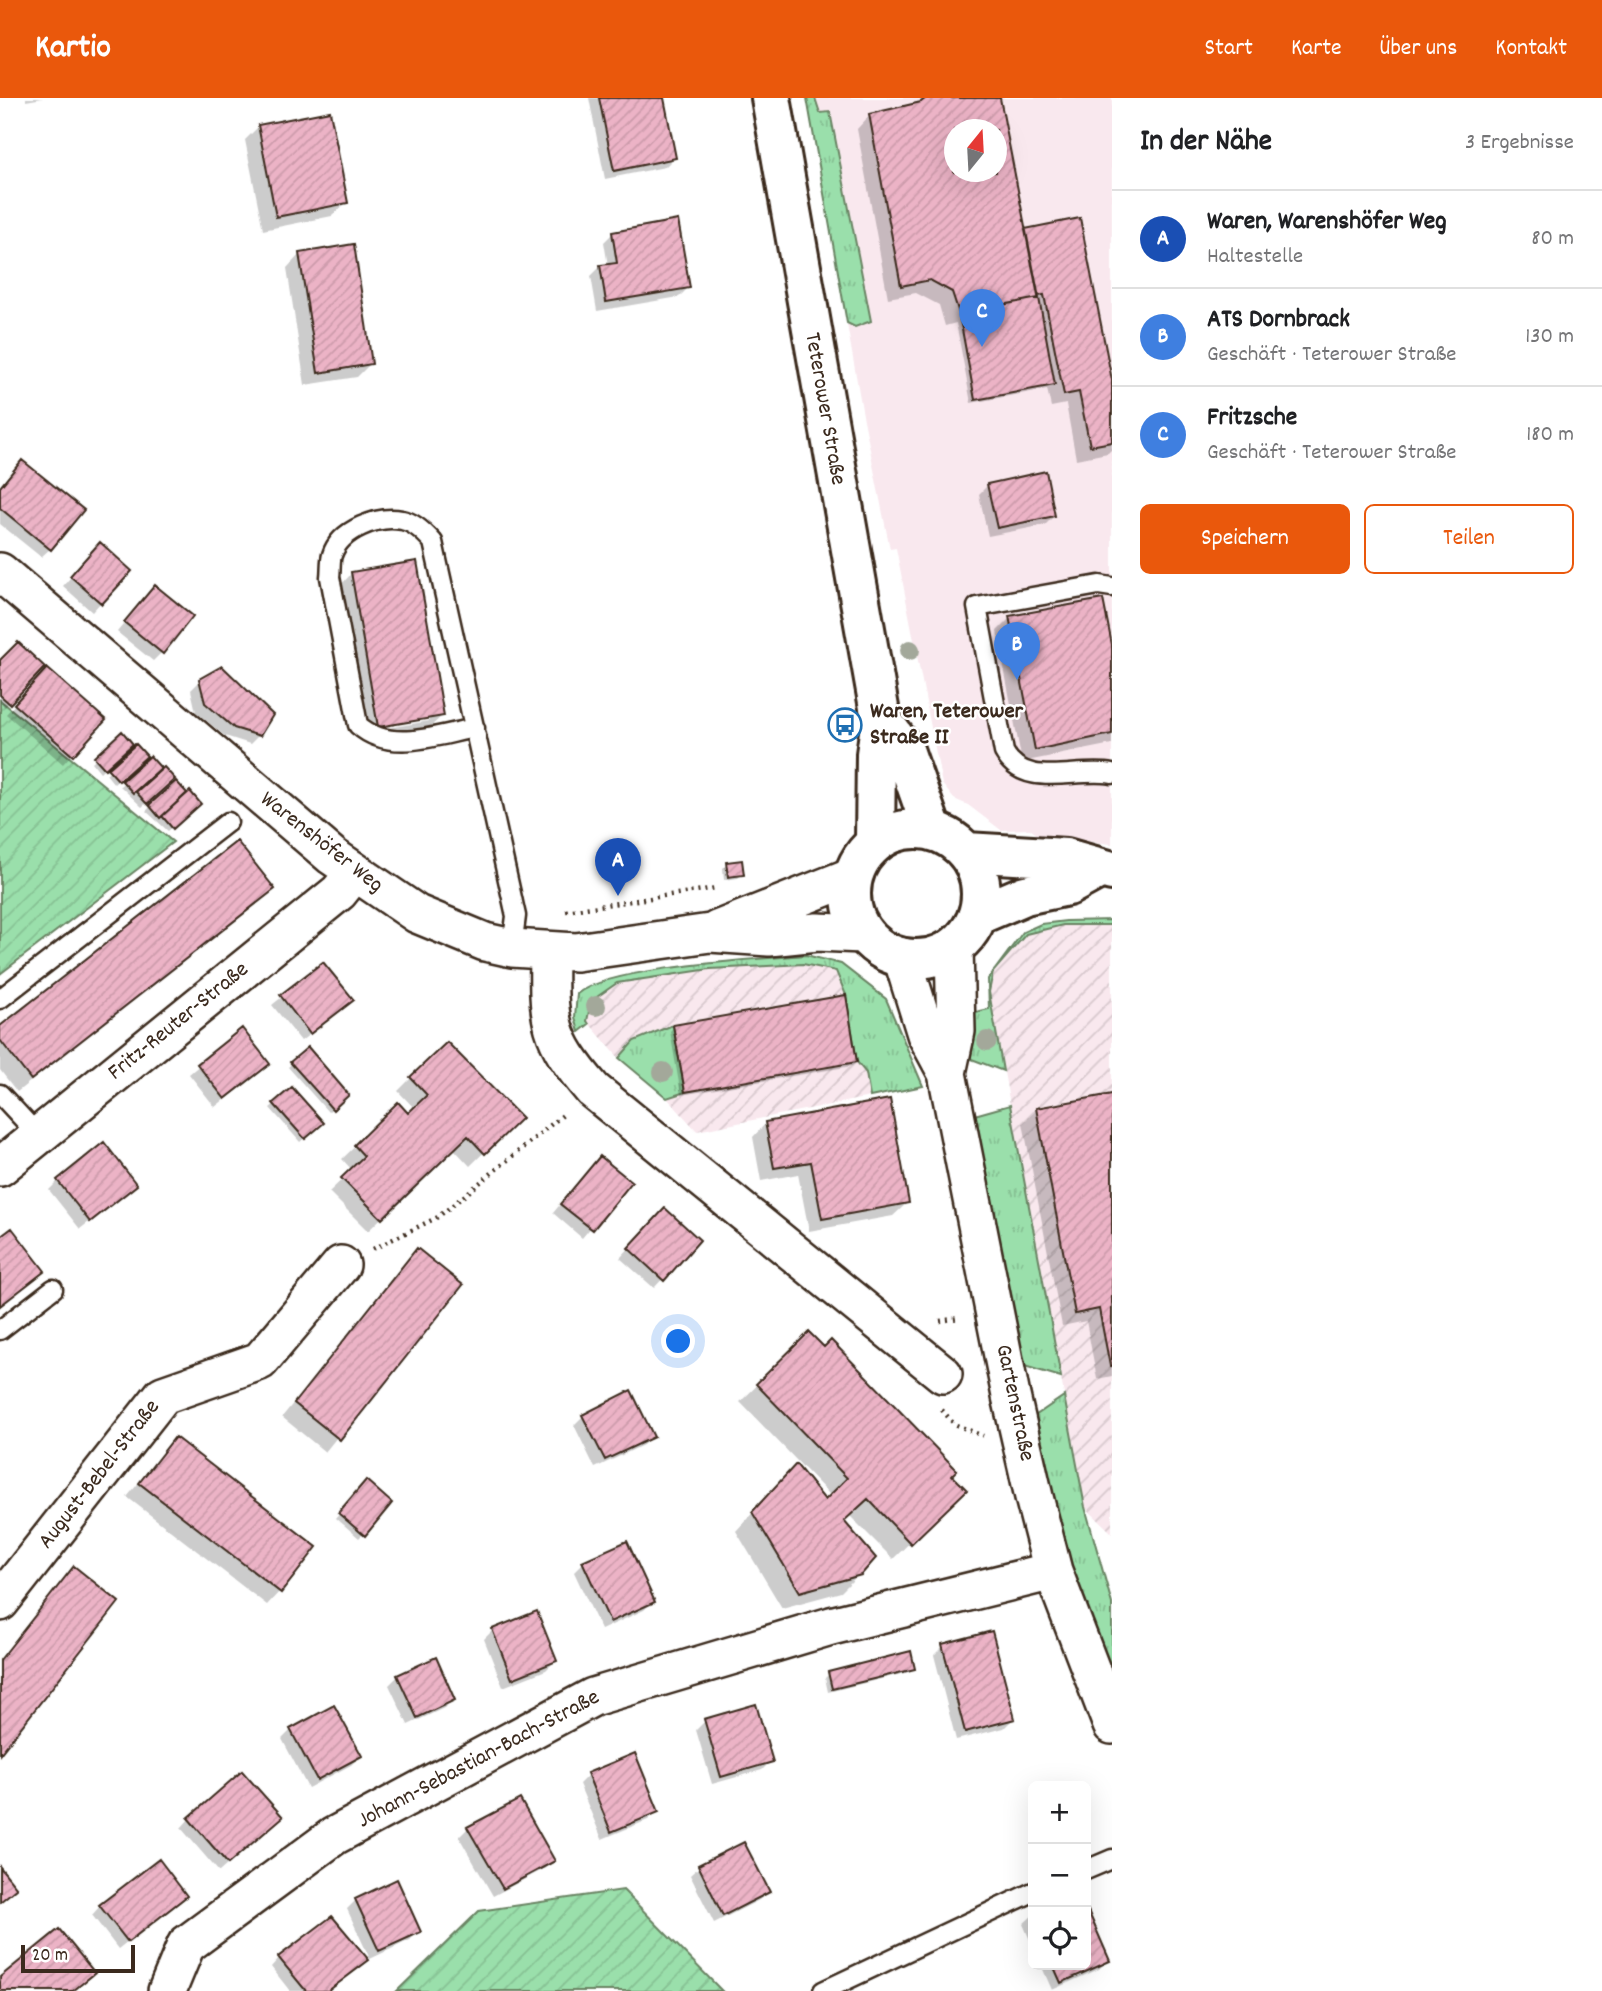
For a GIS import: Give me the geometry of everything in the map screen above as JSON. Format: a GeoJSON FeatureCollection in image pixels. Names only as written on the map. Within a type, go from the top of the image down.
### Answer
{"type":"FeatureCollection","features":[{"type":"Feature","properties":{"kind":"main road","name":"Teterower Straße"},"geometry":{"type":"LineString","coordinates":[[771,98],[881,719],[876,754],[875,842]]}},
{"type":"Feature","properties":{"kind":"main road","name":"Teterower Straße"},"geometry":{"type":"LineString","coordinates":[[881,719],[904,751],[932,830]]}},
{"type":"Feature","properties":{"kind":"main road"},"geometry":{"type":"LineString","coordinates":[[910,828],[932,830],[957,843],[966,852],[980,881],[978,915],[967,934],[954,947],[940,955],[923,959],[887,953],[863,934],[855,918],[850,897],[858,862],[875,842],[893,832],[910,828]]}},
{"type":"Feature","properties":{"kind":"main road"},"geometry":{"type":"LineString","coordinates":[[966,852],[1066,858],[1106,870]]}},
{"type":"Feature","properties":{"kind":"main road"},"geometry":{"type":"LineString","coordinates":[[978,915],[1025,895],[1068,886],[1106,870]]}},
{"type":"Feature","properties":{"kind":"street","name":"Warenshöfer Weg"},"geometry":{"type":"LineString","coordinates":[[0,572],[355,872],[417,914],[485,943],[514,932],[549,952],[623,947],[710,933],[853,876]]}},
{"type":"Feature","properties":{"kind":"street","name":"Fritz-Reuter-Straße"},"geometry":{"type":"LineString","coordinates":[[0,1167],[339,892],[355,872]]}},
{"type":"Feature","properties":{"kind":"street","name":"Warenshöfer Weg"},"geometry":{"type":"LineString","coordinates":[[710,933],[769,937],[817,932],[863,934]]}},
{"type":"Feature","properties":{"kind":"street","name":"Gartenstraße"},"geometry":{"type":"LineString","coordinates":[[947,1073],[956,1031],[954,947]]}},
{"type":"Feature","properties":{"kind":"street"},"geometry":{"type":"LineString","coordinates":[[549,952],[550,1023],[568,1061],[593,1090],[943,1374]]}},
{"type":"Feature","properties":{"kind":"street","name":"Gartenstraße"},"geometry":{"type":"LineString","coordinates":[[902,957],[926,1034],[947,1073],[1019,1433],[1054,1571],[1112,1725]]}},
{"type":"Feature","properties":{"kind":"street","name":"August-Bebel-Straße"},"geometry":{"type":"LineString","coordinates":[[0,1601],[163,1395],[260,1361],[341,1265]]}},
{"type":"Feature","properties":{"kind":"street","name":"Johann-Sebastian-Bach-Straße"},"geometry":{"type":"LineString","coordinates":[[167,1991],[186,1945],[334,1836],[593,1697],[831,1626],[1054,1571]]}},
{"type":"Feature","properties":{"kind":"lane"},"geometry":{"type":"LineString","coordinates":[[475,728],[406,740],[385,740],[369,735],[358,725],[330,577],[332,554],[348,533],[377,520],[403,520],[422,531],[433,542],[475,728],[514,932]]}},
{"type":"Feature","properties":{"kind":"lane"},"geometry":{"type":"LineString","coordinates":[[1112,587],[1099,585],[977,607],[1004,752],[1011,765],[1023,773],[1041,775],[1094,771],[1112,774]]}},
{"type":"Feature","properties":{"kind":"lane"},"geometry":{"type":"LineString","coordinates":[[0,999],[228,822]]}},
{"type":"Feature","properties":{"kind":"lane"},"geometry":{"type":"LineString","coordinates":[[0,1094],[39,1136]]}},
{"type":"Feature","properties":{"kind":"lane"},"geometry":{"type":"LineString","coordinates":[[0,1330],[53,1289]]}},
{"type":"Feature","properties":{"kind":"lane"},"geometry":{"type":"LineString","coordinates":[[1091,1868],[1112,1859]]}},
{"type":"Feature","properties":{"kind":"lane"},"geometry":{"type":"LineString","coordinates":[[823,1991],[1028,1894]]}},
{"type":"Feature","properties":{"kind":"path"},"geometry":{"type":"LineString","coordinates":[[514,932],[548,915],[603,903],[721,887]]}},
{"type":"Feature","properties":{"kind":"path"},"geometry":{"type":"LineString","coordinates":[[341,1265],[438,1217],[593,1090]]}},
{"type":"Feature","properties":{"kind":"path"},"geometry":{"type":"LineString","coordinates":[[899,1339],[912,1323],[922,1325],[994,1311]]}},
{"type":"Feature","properties":{"kind":"path"},"geometry":{"type":"LineString","coordinates":[[943,1374],[942,1413],[954,1424],[979,1436],[1000,1438],[1019,1433]]}},
{"type":"Feature","properties":{"kind":"shaded area"},"geometry":{"type":"Polygon","coordinates":[[[807,98],[1112,98],[1112,844],[1039,836],[1030,829],[1001,830],[968,805],[954,799],[942,784],[896,548],[890,549],[863,415],[807,98]]]}},
{"type":"Feature","properties":{"kind":"shaded area"},"geometry":{"type":"Polygon","coordinates":[[[1063,925],[1112,925],[1112,1533],[1085,1507],[989,992],[993,972],[1026,934],[1063,925]]]}},
{"type":"Feature","properties":{"kind":"shaded area"},"geometry":{"type":"Polygon","coordinates":[[[803,964],[837,971],[846,995],[857,1062],[866,1073],[870,1097],[697,1131],[667,1098],[685,1092],[634,1041],[619,1058],[587,1021],[591,1001],[617,983],[710,969],[803,964]]]}},
{"type":"Feature","properties":{"kind":"green space"},"geometry":{"type":"Polygon","coordinates":[[[807,98],[815,98],[820,113],[830,112],[871,321],[855,327],[847,323],[807,98]]]}},
{"type":"Feature","properties":{"kind":"green space"},"geometry":{"type":"Polygon","coordinates":[[[0,700],[173,842],[0,974],[0,700]]]}},
{"type":"Feature","properties":{"kind":"green space"},"geometry":{"type":"Polygon","coordinates":[[[1112,920],[1112,925],[1063,925],[1026,934],[994,970],[1023,932],[1041,924],[1112,920]]]}},
{"type":"Feature","properties":{"kind":"green space"},"geometry":{"type":"Polygon","coordinates":[[[806,955],[841,964],[886,999],[923,1086],[870,1097],[866,1073],[857,1062],[846,995],[836,971],[803,964],[710,969],[617,983],[591,1001],[587,1021],[589,1024],[579,1032],[575,1017],[577,994],[594,985],[619,977],[685,966],[806,955]]]}},
{"type":"Feature","properties":{"kind":"green space"},"geometry":{"type":"Polygon","coordinates":[[[993,972],[989,992],[1003,1071],[969,1058],[967,1014],[989,1009],[988,979],[993,972]]]}},
{"type":"Feature","properties":{"kind":"green space"},"geometry":{"type":"Polygon","coordinates":[[[673,1025],[685,1092],[667,1098],[619,1058],[634,1041],[673,1025]]]}},
{"type":"Feature","properties":{"kind":"green space"},"geometry":{"type":"Polygon","coordinates":[[[1010,1105],[1061,1377],[1021,1365],[971,1116],[1010,1105]]]}},
{"type":"Feature","properties":{"kind":"green space"},"geometry":{"type":"Polygon","coordinates":[[[1064,1396],[1085,1507],[1112,1604],[1112,1693],[1071,1566],[1032,1418],[1064,1396]]]}},
{"type":"Feature","properties":{"kind":"green space"},"geometry":{"type":"Polygon","coordinates":[[[623,1890],[722,1991],[397,1991],[479,1911],[623,1890]]]}},
{"type":"Feature","properties":{"kind":"building"},"geometry":{"type":"Polygon","coordinates":[[[599,98],[664,98],[676,158],[614,171],[599,98]]]}},
{"type":"Feature","properties":{"kind":"building"},"geometry":{"type":"Polygon","coordinates":[[[926,98],[1000,98],[1004,119],[944,119],[944,182],[1007,182],[1007,134],[1039,298],[959,313],[952,292],[930,280],[901,286],[869,114],[921,102],[926,98]]]}},
{"type":"Feature","properties":{"kind":"building"},"geometry":{"type":"Polygon","coordinates":[[[330,111],[348,203],[276,217],[258,125],[330,111]]]}},
{"type":"Feature","properties":{"kind":"building"},"geometry":{"type":"Polygon","coordinates":[[[1080,218],[1112,380],[1112,442],[1090,446],[1079,392],[1064,395],[1044,295],[1038,296],[1025,229],[1080,218]]]}},
{"type":"Feature","properties":{"kind":"building"},"geometry":{"type":"Polygon","coordinates":[[[678,220],[690,288],[606,302],[600,265],[617,263],[612,232],[678,220]]]}},
{"type":"Feature","properties":{"kind":"building"},"geometry":{"type":"Polygon","coordinates":[[[354,244],[372,364],[318,373],[299,253],[354,244]]]}},
{"type":"Feature","properties":{"kind":"building"},"geometry":{"type":"Polygon","coordinates":[[[1039,298],[1055,385],[975,400],[959,313],[1039,298]]]}},
{"type":"Feature","properties":{"kind":"building"},"geometry":{"type":"Polygon","coordinates":[[[22,460],[84,510],[51,550],[0,508],[0,487],[22,460]]]}},
{"type":"Feature","properties":{"kind":"building"},"geometry":{"type":"Polygon","coordinates":[[[1046,471],[1055,516],[997,528],[987,484],[1046,471]]]}},
{"type":"Feature","properties":{"kind":"building"},"geometry":{"type":"Polygon","coordinates":[[[100,542],[132,571],[102,604],[70,576],[100,542]]]}},
{"type":"Feature","properties":{"kind":"building"},"geometry":{"type":"Polygon","coordinates":[[[417,561],[444,716],[378,727],[351,572],[417,561]]]}},
{"type":"Feature","properties":{"kind":"building"},"geometry":{"type":"Polygon","coordinates":[[[155,585],[193,616],[163,654],[124,622],[155,585]]]}},
{"type":"Feature","properties":{"kind":"building"},"geometry":{"type":"Polygon","coordinates":[[[1103,599],[1112,645],[1112,734],[1035,750],[1009,616],[1103,599]]]}},
{"type":"Feature","properties":{"kind":"building"},"geometry":{"type":"Polygon","coordinates":[[[18,642],[45,667],[10,704],[0,695],[0,660],[18,642]]]}},
{"type":"Feature","properties":{"kind":"building"},"geometry":{"type":"Polygon","coordinates":[[[222,666],[273,715],[260,736],[234,728],[205,703],[199,679],[222,666]]]}},
{"type":"Feature","properties":{"kind":"building"},"geometry":{"type":"Polygon","coordinates":[[[47,668],[106,720],[73,756],[14,704],[47,668]]]}},
{"type":"Feature","properties":{"kind":"building"},"geometry":{"type":"Polygon","coordinates":[[[122,731],[133,744],[105,769],[94,757],[122,731]]]}},
{"type":"Feature","properties":{"kind":"building"},"geometry":{"type":"Polygon","coordinates":[[[136,744],[147,756],[119,781],[108,769],[136,744]]]}},
{"type":"Feature","properties":{"kind":"building"},"geometry":{"type":"Polygon","coordinates":[[[150,756],[161,768],[133,793],[122,781],[150,756]]]}},
{"type":"Feature","properties":{"kind":"building"},"geometry":{"type":"Polygon","coordinates":[[[164,767],[175,779],[147,804],[136,792],[164,767]]]}},
{"type":"Feature","properties":{"kind":"building"},"geometry":{"type":"Polygon","coordinates":[[[176,781],[187,793],[160,818],[149,805],[176,781]]]}},
{"type":"Feature","properties":{"kind":"building"},"geometry":{"type":"Polygon","coordinates":[[[190,791],[201,804],[173,829],[162,816],[190,791]]]}},
{"type":"Feature","properties":{"kind":"building"},"geometry":{"type":"Polygon","coordinates":[[[237,841],[275,889],[31,1080],[0,1040],[0,1026],[237,841]]]}},
{"type":"Feature","properties":{"kind":"building"},"geometry":{"type":"Polygon","coordinates":[[[742,860],[744,875],[728,877],[726,862],[742,860]]]}},
{"type":"Feature","properties":{"kind":"building"},"geometry":{"type":"Polygon","coordinates":[[[323,962],[354,1000],[310,1034],[280,995],[323,962]]]}},
{"type":"Feature","properties":{"kind":"building"},"geometry":{"type":"Polygon","coordinates":[[[846,995],[857,1062],[685,1092],[673,1025],[846,995]]]}},
{"type":"Feature","properties":{"kind":"building"},"geometry":{"type":"Polygon","coordinates":[[[242,1028],[270,1064],[225,1099],[197,1064],[242,1028]]]}},
{"type":"Feature","properties":{"kind":"building"},"geometry":{"type":"Polygon","coordinates":[[[447,1042],[522,1118],[485,1154],[468,1136],[382,1219],[341,1178],[364,1156],[354,1145],[398,1102],[408,1113],[427,1095],[410,1077],[447,1042]]]}},
{"type":"Feature","properties":{"kind":"building"},"geometry":{"type":"Polygon","coordinates":[[[308,1047],[349,1095],[333,1110],[290,1062],[308,1047]]]}},
{"type":"Feature","properties":{"kind":"building"},"geometry":{"type":"Polygon","coordinates":[[[292,1087],[324,1123],[305,1139],[273,1103],[292,1087]]]}},
{"type":"Feature","properties":{"kind":"building"},"geometry":{"type":"Polygon","coordinates":[[[1112,1094],[1110,1366],[1099,1309],[1075,1314],[1036,1108],[1112,1094]]]}},
{"type":"Feature","properties":{"kind":"building"},"geometry":{"type":"Polygon","coordinates":[[[890,1099],[909,1203],[822,1219],[811,1162],[774,1168],[765,1122],[890,1099]]]}},
{"type":"Feature","properties":{"kind":"building"},"geometry":{"type":"Polygon","coordinates":[[[104,1142],[137,1185],[90,1222],[57,1180],[104,1142]]]}},
{"type":"Feature","properties":{"kind":"building"},"geometry":{"type":"Polygon","coordinates":[[[600,1156],[632,1182],[593,1230],[560,1204],[600,1156]]]}},
{"type":"Feature","properties":{"kind":"building"},"geometry":{"type":"Polygon","coordinates":[[[665,1208],[700,1240],[664,1281],[628,1248],[665,1208]]]}},
{"type":"Feature","properties":{"kind":"building"},"geometry":{"type":"Polygon","coordinates":[[[12,1228],[45,1271],[0,1306],[0,1237],[12,1228]]]}},
{"type":"Feature","properties":{"kind":"building"},"geometry":{"type":"Polygon","coordinates":[[[417,1248],[463,1285],[340,1440],[294,1403],[417,1248]]]}},
{"type":"Feature","properties":{"kind":"building"},"geometry":{"type":"Polygon","coordinates":[[[809,1332],[824,1347],[831,1340],[957,1470],[952,1475],[967,1490],[911,1544],[868,1499],[844,1521],[876,1558],[861,1575],[800,1592],[752,1512],[796,1464],[825,1500],[847,1478],[756,1384],[809,1332]]]}},
{"type":"Feature","properties":{"kind":"building"},"geometry":{"type":"Polygon","coordinates":[[[631,1390],[654,1437],[605,1460],[582,1415],[631,1390]]]}},
{"type":"Feature","properties":{"kind":"building"},"geometry":{"type":"Polygon","coordinates":[[[175,1437],[317,1547],[281,1593],[139,1483],[175,1437]]]}},
{"type":"Feature","properties":{"kind":"building"},"geometry":{"type":"Polygon","coordinates":[[[366,1480],[392,1503],[365,1536],[338,1513],[366,1480]]]}},
{"type":"Feature","properties":{"kind":"building"},"geometry":{"type":"Polygon","coordinates":[[[627,1541],[655,1602],[610,1622],[582,1561],[627,1541]]]}},
{"type":"Feature","properties":{"kind":"building"},"geometry":{"type":"Polygon","coordinates":[[[74,1566],[119,1602],[0,1754],[0,1660],[74,1566]]]}},
{"type":"Feature","properties":{"kind":"building"},"geometry":{"type":"Polygon","coordinates":[[[537,1611],[557,1661],[512,1679],[492,1629],[537,1611]]]}},
{"type":"Feature","properties":{"kind":"building"},"geometry":{"type":"Polygon","coordinates":[[[992,1631],[1015,1719],[965,1732],[942,1644],[992,1631]]]}},
{"type":"Feature","properties":{"kind":"building"},"geometry":{"type":"Polygon","coordinates":[[[911,1651],[915,1669],[832,1689],[828,1672],[911,1651]]]}},
{"type":"Feature","properties":{"kind":"building"},"geometry":{"type":"Polygon","coordinates":[[[436,1657],[455,1700],[417,1718],[397,1675],[436,1657]]]}},
{"type":"Feature","properties":{"kind":"building"},"geometry":{"type":"Polygon","coordinates":[[[756,1704],[773,1762],[721,1777],[704,1719],[756,1704]]]}},
{"type":"Feature","properties":{"kind":"building"},"geometry":{"type":"Polygon","coordinates":[[[334,1705],[362,1756],[317,1780],[290,1729],[334,1705]]]}},
{"type":"Feature","properties":{"kind":"building"},"geometry":{"type":"Polygon","coordinates":[[[635,1753],[659,1812],[611,1832],[587,1773],[635,1753]]]}},
{"type":"Feature","properties":{"kind":"building"},"geometry":{"type":"Polygon","coordinates":[[[242,1771],[283,1817],[228,1864],[188,1818],[242,1771]]]}},
{"type":"Feature","properties":{"kind":"building"},"geometry":{"type":"Polygon","coordinates":[[[520,1799],[555,1861],[503,1889],[467,1827],[520,1799]]]}},
{"type":"Feature","properties":{"kind":"building"},"geometry":{"type":"Polygon","coordinates":[[[744,1842],[770,1892],[723,1916],[698,1865],[744,1842]]]}},
{"type":"Feature","properties":{"kind":"building"},"geometry":{"type":"Polygon","coordinates":[[[159,1859],[187,1896],[128,1942],[99,1905],[159,1859]]]}},
{"type":"Feature","properties":{"kind":"building"},"geometry":{"type":"Polygon","coordinates":[[[0,1867],[17,1888],[0,1902],[0,1867]]]}},
{"type":"Feature","properties":{"kind":"building"},"geometry":{"type":"Polygon","coordinates":[[[397,1879],[421,1932],[379,1951],[355,1899],[397,1879]]]}},
{"type":"Feature","properties":{"kind":"building"},"geometry":{"type":"Polygon","coordinates":[[[332,1916],[369,1960],[328,1991],[306,1991],[278,1957],[332,1916]]]}},
{"type":"Feature","properties":{"kind":"building"},"geometry":{"type":"Polygon","coordinates":[[[1091,1917],[1110,1961],[1091,1970],[1091,1917]]]}},
{"type":"Feature","properties":{"kind":"building"},"geometry":{"type":"Polygon","coordinates":[[[59,1929],[95,1973],[73,1991],[0,1991],[0,1977],[59,1929]]]}},
{"type":"Feature","properties":{"kind":"building"},"geometry":{"type":"Polygon","coordinates":[[[1055,1970],[1090,1970],[1061,1983],[1055,1970]]]}},
{"type":"Feature","properties":{"kind":"place","name":"Fritzsche"},"geometry":{"type":"Point","coordinates":[982,347]}},
{"type":"Feature","properties":{"kind":"place","name":"ATS Dornbrack"},"geometry":{"type":"Point","coordinates":[1017,680]}},
{"type":"Feature","properties":{"kind":"place","name":"Waren, Teterower Straße II"},"geometry":{"type":"Point","coordinates":[845,725]}},
{"type":"Feature","properties":{"kind":"place","name":"Waren, Warenshöfer Weg"},"geometry":{"type":"Point","coordinates":[618,896]}}]}
